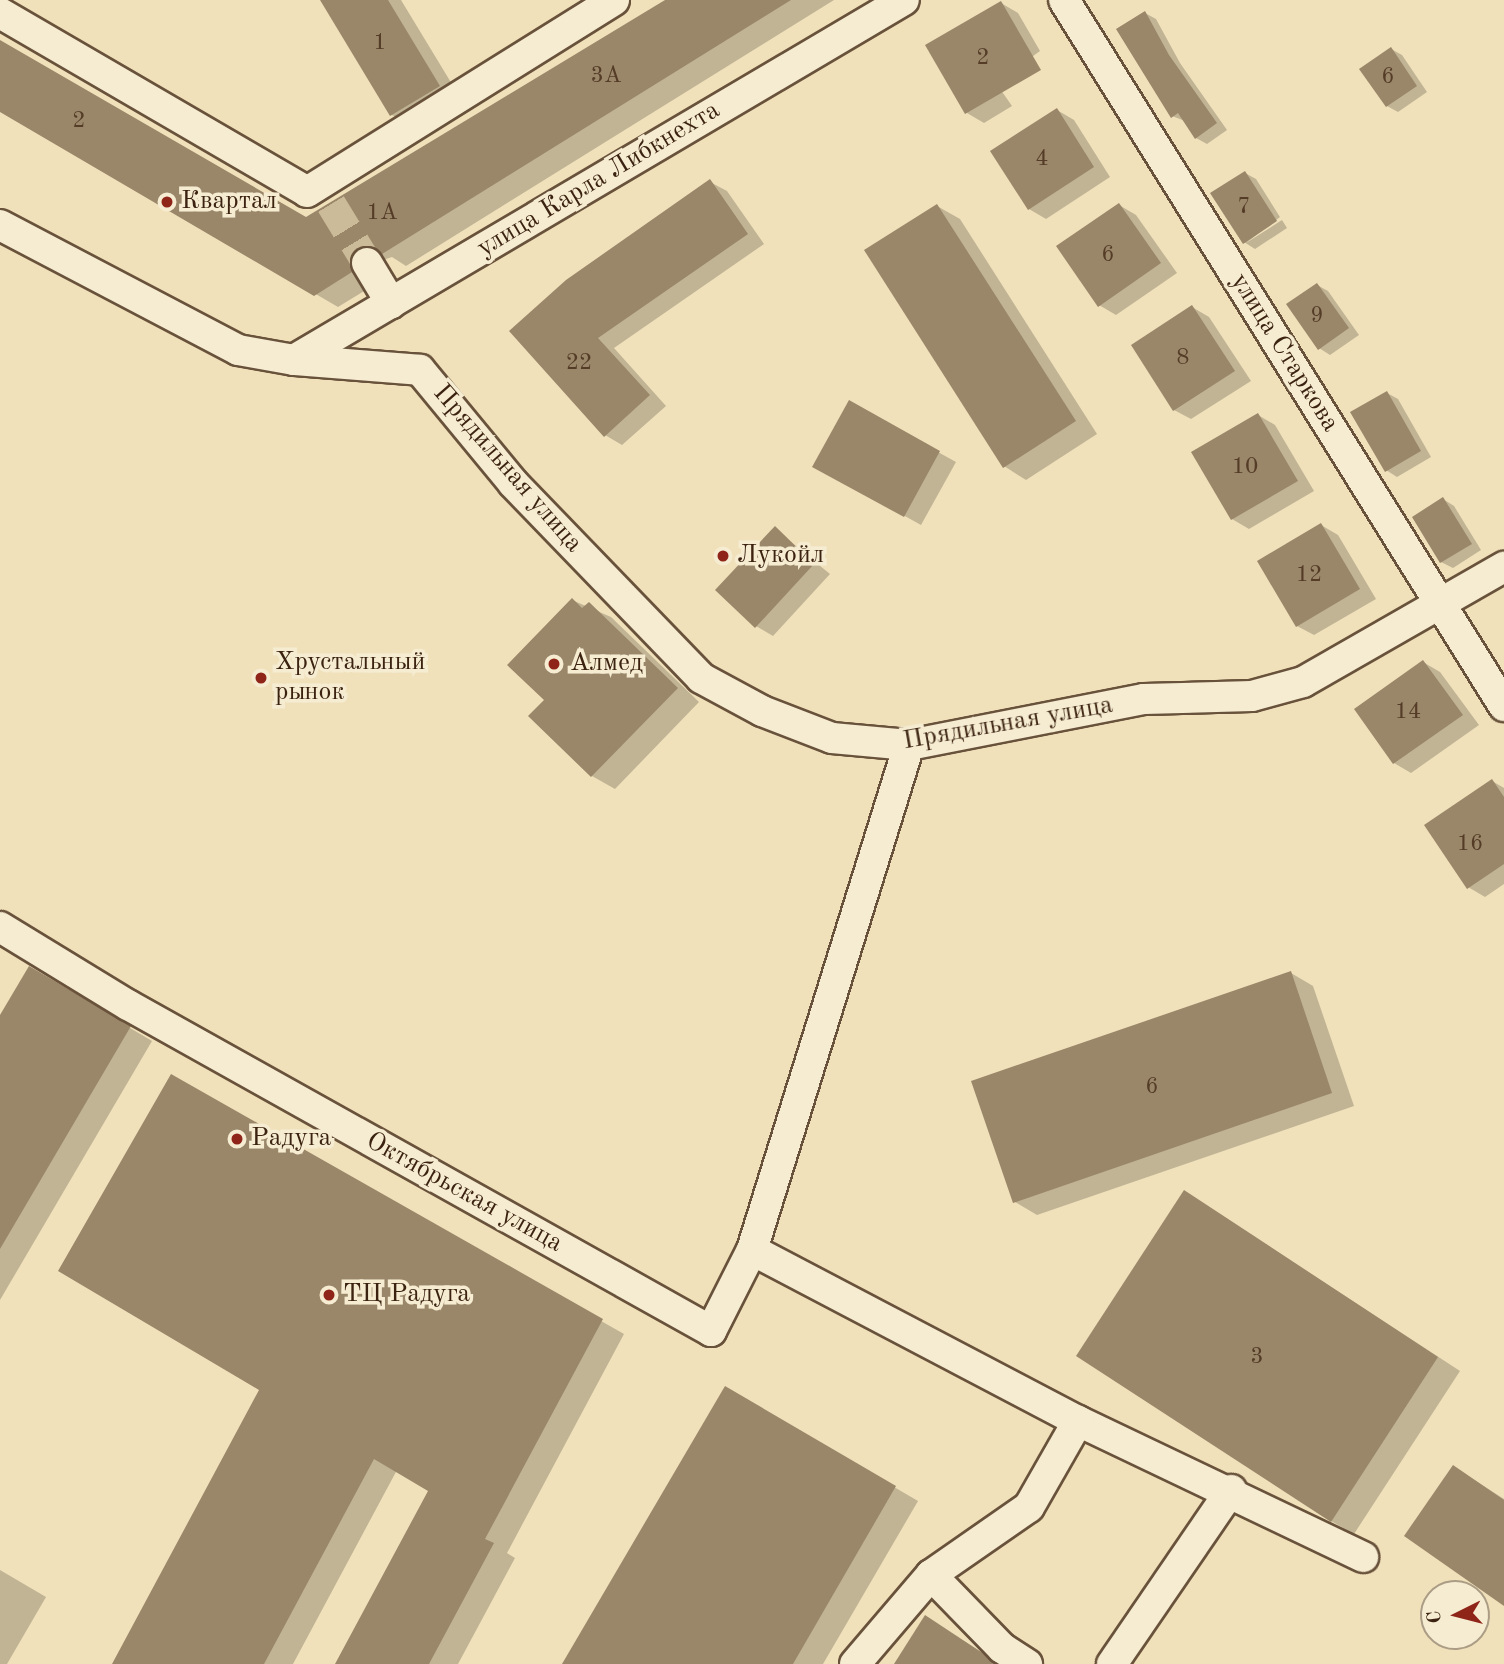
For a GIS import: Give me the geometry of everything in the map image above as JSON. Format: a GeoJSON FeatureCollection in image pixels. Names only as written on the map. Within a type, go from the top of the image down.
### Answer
{"type":"FeatureCollection","features":[{"type":"Feature","properties":{"kind":"street"},"geometry":{"type":"LineString","coordinates":[[0,13],[307,192],[325,194],[614,0]]}},
{"type":"Feature","properties":{"kind":"street","name":"улица Карла Либкнехта"},"geometry":{"type":"LineString","coordinates":[[293,360],[904,0]]}},
{"type":"Feature","properties":{"kind":"street","name":"улица Старкова"},"geometry":{"type":"LineString","coordinates":[[1064,0],[1504,706]]}},
{"type":"Feature","properties":{"kind":"street","name":"Прядильная улица"},"geometry":{"type":"LineString","coordinates":[[0,225],[238,350],[293,360],[420,370],[513,483],[701,678],[794,726],[868,745],[909,745],[1144,699],[1252,696],[1303,682],[1504,566]]}},
{"type":"Feature","properties":{"kind":"street"},"geometry":{"type":"LineString","coordinates":[[367,263],[391,303]]}},
{"type":"Feature","properties":{"kind":"street"},"geometry":{"type":"LineString","coordinates":[[909,745],[752,1250],[1077,1421],[1230,1490],[1363,1557]]}},
{"type":"Feature","properties":{"kind":"street","name":"Октябрьская улица"},"geometry":{"type":"LineString","coordinates":[[0,927],[128,1004],[711,1331],[752,1250]]}},
{"type":"Feature","properties":{"kind":"street"},"geometry":{"type":"LineString","coordinates":[[855,1664],[931,1574],[1029,1507],[1077,1421]]}},
{"type":"Feature","properties":{"kind":"street"},"geometry":{"type":"LineString","coordinates":[[1112,1664],[1230,1490]]}},
{"type":"Feature","properties":{"kind":"street"},"geometry":{"type":"LineString","coordinates":[[931,1574],[1002,1648],[1027,1664]]}},
{"type":"Feature","properties":{"kind":"building"},"geometry":{"type":"Polygon","coordinates":[[[320,0],[388,0],[440,86],[390,116],[320,0]]]}},
{"type":"Feature","properties":{"kind":"building"},"geometry":{"type":"Polygon","coordinates":[[[665,0],[791,0],[382,254],[367,246],[357,248],[350,263],[352,272],[314,296],[0,112],[0,40],[306,217],[665,0]]]}},
{"type":"Feature","properties":{"kind":"building"},"geometry":{"type":"Polygon","coordinates":[[[1001,1],[1041,70],[965,114],[925,45],[1001,1]]]}},
{"type":"Feature","properties":{"kind":"building"},"geometry":{"type":"Polygon","coordinates":[[[1145,11],[1169,55],[1217,123],[1195,139],[1178,113],[1171,118],[1116,29],[1145,11]]]}},
{"type":"Feature","properties":{"kind":"building"},"geometry":{"type":"Polygon","coordinates":[[[1391,47],[1417,86],[1386,107],[1359,69],[1391,47]]]}},
{"type":"Feature","properties":{"kind":"building"},"geometry":{"type":"Polygon","coordinates":[[[1057,108],[1094,167],[1028,210],[990,151],[1057,108]]]}},
{"type":"Feature","properties":{"kind":"building"},"geometry":{"type":"Polygon","coordinates":[[[1245,171],[1277,221],[1243,244],[1210,193],[1245,171]]]}},
{"type":"Feature","properties":{"kind":"building"},"geometry":{"type":"Polygon","coordinates":[[[710,179],[748,234],[598,338],[650,395],[604,437],[509,331],[566,280],[710,179]]]}},
{"type":"Feature","properties":{"kind":"building"},"geometry":{"type":"Polygon","coordinates":[[[1119,203],[1161,263],[1098,307],[1056,246],[1119,203]]]}},
{"type":"Feature","properties":{"kind":"building"},"geometry":{"type":"Polygon","coordinates":[[[937,204],[1076,421],[1003,468],[864,250],[937,204]]]}},
{"type":"Feature","properties":{"kind":"building"},"geometry":{"type":"Polygon","coordinates":[[[1317,283],[1349,328],[1318,350],[1286,304],[1317,283]]]}},
{"type":"Feature","properties":{"kind":"building"},"geometry":{"type":"Polygon","coordinates":[[[1192,305],[1235,371],[1173,411],[1131,345],[1192,305]]]}},
{"type":"Feature","properties":{"kind":"building"},"geometry":{"type":"Polygon","coordinates":[[[1387,391],[1421,451],[1385,472],[1350,412],[1387,391]]]}},
{"type":"Feature","properties":{"kind":"building"},"geometry":{"type":"Polygon","coordinates":[[[849,400],[940,451],[904,517],[812,467],[849,400]]]}},
{"type":"Feature","properties":{"kind":"building"},"geometry":{"type":"Polygon","coordinates":[[[1258,413],[1298,481],[1231,520],[1191,452],[1258,413]]]}},
{"type":"Feature","properties":{"kind":"building"},"geometry":{"type":"Polygon","coordinates":[[[1443,497],[1472,544],[1440,563],[1412,517],[1443,497]]]}},
{"type":"Feature","properties":{"kind":"building"},"geometry":{"type":"Polygon","coordinates":[[[1321,523],[1360,589],[1296,627],[1257,561],[1321,523]]]}},
{"type":"Feature","properties":{"kind":"building"},"geometry":{"type":"Polygon","coordinates":[[[775,526],[814,564],[755,628],[715,590],[775,526]]]}},
{"type":"Feature","properties":{"kind":"building"},"geometry":{"type":"Polygon","coordinates":[[[572,598],[582,608],[589,602],[678,688],[591,777],[528,716],[544,700],[507,665],[572,598]]]}},
{"type":"Feature","properties":{"kind":"building"},"geometry":{"type":"Polygon","coordinates":[[[1423,660],[1463,715],[1393,764],[1354,709],[1423,660]]]}},
{"type":"Feature","properties":{"kind":"building"},"geometry":{"type":"Polygon","coordinates":[[[1492,779],[1504,797],[1504,864],[1467,889],[1424,825],[1492,779]]]}},
{"type":"Feature","properties":{"kind":"building"},"geometry":{"type":"Polygon","coordinates":[[[29,966],[131,1026],[0,1249],[0,1015],[29,966]]]}},
{"type":"Feature","properties":{"kind":"building"},"geometry":{"type":"Polygon","coordinates":[[[1291,971],[1332,1093],[1013,1203],[971,1081],[1291,971]]]}},
{"type":"Feature","properties":{"kind":"building","name":"ТЦ Радуга"},"geometry":{"type":"Polygon","coordinates":[[[171,1074],[603,1319],[485,1539],[494,1543],[429,1664],[335,1664],[428,1491],[374,1459],[264,1664],[112,1664],[259,1390],[58,1271],[171,1074]]]}},
{"type":"Feature","properties":{"kind":"building"},"geometry":{"type":"Polygon","coordinates":[[[1184,1190],[1438,1357],[1331,1522],[1076,1356],[1184,1190]]]}},
{"type":"Feature","properties":{"kind":"building"},"geometry":{"type":"Polygon","coordinates":[[[725,1386],[896,1486],[793,1664],[562,1664],[725,1386]]]}},
{"type":"Feature","properties":{"kind":"building"},"geometry":{"type":"Polygon","coordinates":[[[1453,1465],[1504,1500],[1504,1606],[1490,1596],[1490,1580],[1467,1580],[1404,1536],[1453,1465]]]}},
{"type":"Feature","properties":{"kind":"building"},"geometry":{"type":"Polygon","coordinates":[[[925,1615],[981,1652],[995,1664],[894,1664],[925,1615]]]}},
{"type":"Feature","properties":{"kind":"tunnel"},"geometry":{"type":"LineString","coordinates":[[331,204],[367,263]]}},
{"type":"Feature","properties":{"kind":"place","name":"Квартал"},"geometry":{"type":"Point","coordinates":[167,202]}},
{"type":"Feature","properties":{"kind":"place","name":"Лукойл"},"geometry":{"type":"Point","coordinates":[723,556]}},
{"type":"Feature","properties":{"kind":"place","name":"Алмед"},"geometry":{"type":"Point","coordinates":[554,664]}},
{"type":"Feature","properties":{"kind":"place","name":"Хрустальный рынок"},"geometry":{"type":"Point","coordinates":[261,678]}},
{"type":"Feature","properties":{"kind":"place","name":"Радуга"},"geometry":{"type":"Point","coordinates":[237,1139]}},
{"type":"Feature","properties":{"kind":"place","name":"ТЦ Радуга"},"geometry":{"type":"Point","coordinates":[329,1295]}}]}
